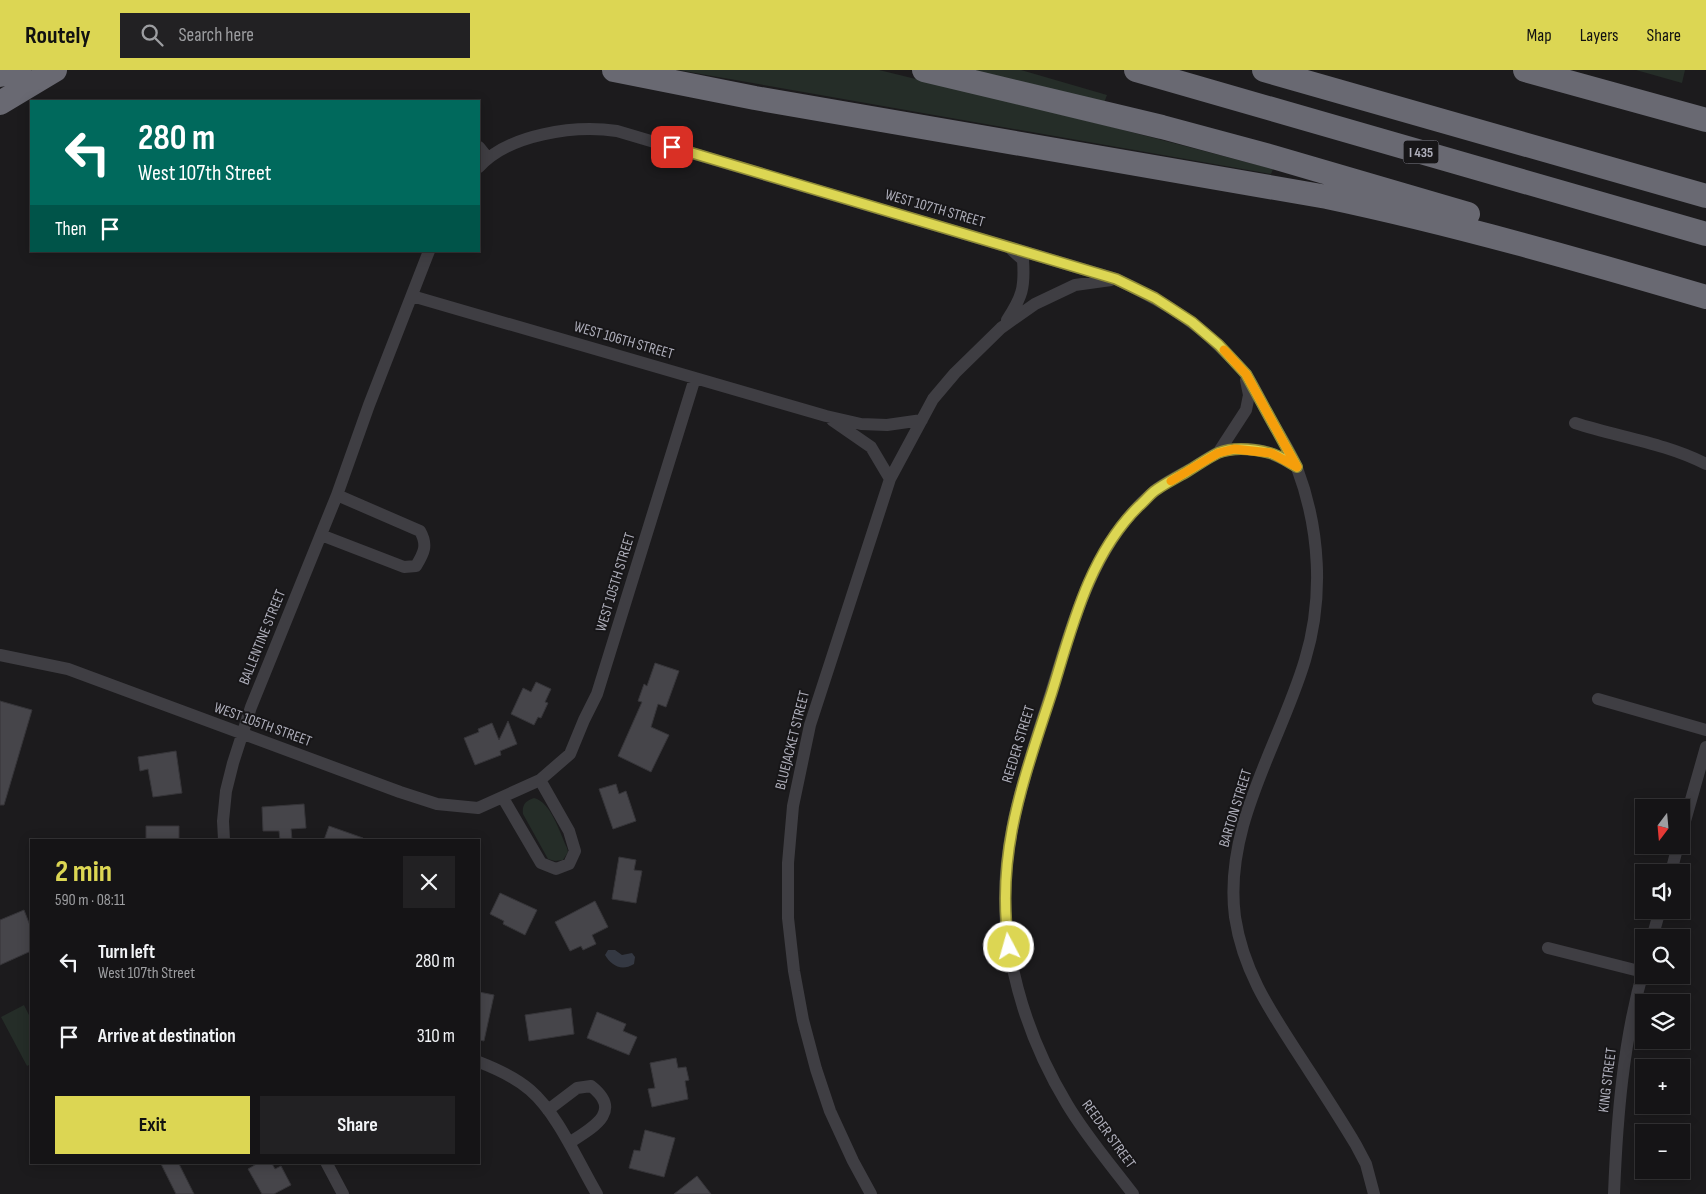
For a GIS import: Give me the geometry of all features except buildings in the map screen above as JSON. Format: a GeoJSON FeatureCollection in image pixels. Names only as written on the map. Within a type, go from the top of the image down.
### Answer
{"type":"FeatureCollection","features":[{"type":"Feature","properties":{"kind":"highway"},"geometry":{"type":"LineString","coordinates":[[0,75],[19,70]]}},
{"type":"Feature","properties":{"kind":"highway"},"geometry":{"type":"LineString","coordinates":[[0,103],[55,70]]}},
{"type":"Feature","properties":{"kind":"highway"},"geometry":{"type":"LineString","coordinates":[[614,70],[746,96],[1326,197],[1407,214],[1587,262],[1706,297]]}},
{"type":"Feature","properties":{"kind":"highway"},"geometry":{"type":"LineString","coordinates":[[924,70],[1162,127],[1273,157],[1538,234],[1587,262]]}},
{"type":"Feature","properties":{"kind":"highway","name":"I 435"},"geometry":{"type":"LineString","coordinates":[[1136,70],[1706,234]]}},
{"type":"Feature","properties":{"kind":"highway","name":"I 435"},"geometry":{"type":"LineString","coordinates":[[1264,70],[1706,196]]}},
{"type":"Feature","properties":{"kind":"highway"},"geometry":{"type":"LineString","coordinates":[[1525,70],[1706,120]]}},
{"type":"Feature","properties":{"kind":"street","name":"WEST 107TH STREET"},"geometry":{"type":"LineString","coordinates":[[483,162],[522,140],[541,134],[570,129],[599,128],[617,131],[1116,279],[1155,298],[1192,322],[1219,345],[1246,374],[1297,467]]}},
{"type":"Feature","properties":{"kind":"street","name":"BLUEJACKET STREET"},"geometry":{"type":"LineString","coordinates":[[1001,328],[1017,305],[1025,281],[1023,260],[1009,247]]}},
{"type":"Feature","properties":{"kind":"street","name":"BALLENTINE STREET"},"geometry":{"type":"LineString","coordinates":[[224,839],[222,821],[226,791],[251,707],[337,495],[369,405],[429,252]]}},
{"type":"Feature","properties":{"kind":"street","name":"BLUEJACKET STREET"},"geometry":{"type":"LineString","coordinates":[[871,1194],[853,1161],[830,1111],[803,1020],[794,971],[788,918],[788,863],[793,806],[810,725],[890,479],[933,398],[955,373],[1001,328],[1035,304],[1075,285],[1116,279]]}},
{"type":"Feature","properties":{"kind":"street","name":"WEST 106TH STREET"},"geometry":{"type":"LineString","coordinates":[[412,296],[826,416],[862,424],[887,425],[922,420]]}},
{"type":"Feature","properties":{"kind":"street","name":"REEDER STREET"},"geometry":{"type":"LineString","coordinates":[[1218,453],[1246,410],[1249,395],[1246,374]]}},
{"type":"Feature","properties":{"kind":"street","name":"WEST 105TH STREET"},"geometry":{"type":"LineString","coordinates":[[0,655],[68,669],[436,804],[478,808],[540,780],[570,754],[597,694],[695,378]]}},
{"type":"Feature","properties":{"kind":"street","name":"WEST 106TH STREET"},"geometry":{"type":"LineString","coordinates":[[826,416],[870,447],[890,479]]}},
{"type":"Feature","properties":{"kind":"street"},"geometry":{"type":"LineString","coordinates":[[1575,423],[1671,450],[1706,464]]}},
{"type":"Feature","properties":{"kind":"street","name":"REEDER STREET"},"geometry":{"type":"LineString","coordinates":[[1133,1194],[1067,1105],[1042,1058],[1026,1019],[1014,978],[1007,931],[1007,853],[1013,818],[1022,784],[1090,577],[1109,543],[1137,508],[1155,491],[1218,453],[1234,449],[1271,453],[1297,467]]}},
{"type":"Feature","properties":{"kind":"street","name":"BARTON STREET"},"geometry":{"type":"LineString","coordinates":[[1297,467],[1311,517],[1316,547],[1317,587],[1313,627],[1305,659],[1284,720],[1247,814],[1237,848],[1233,884],[1235,918],[1242,950],[1252,977],[1265,1003],[1356,1145],[1366,1164],[1374,1194]]}},
{"type":"Feature","properties":{"kind":"street"},"geometry":{"type":"LineString","coordinates":[[321,535],[404,567],[416,566],[424,554],[425,541],[420,531],[337,495]]}},
{"type":"Feature","properties":{"kind":"street"},"geometry":{"type":"LineString","coordinates":[[1598,699],[1706,730]]}},
{"type":"Feature","properties":{"kind":"street"},"geometry":{"type":"LineString","coordinates":[[1690,803],[1706,747]]}},
{"type":"Feature","properties":{"kind":"street"},"geometry":{"type":"LineString","coordinates":[[503,798],[541,863],[556,869],[570,864],[575,851],[569,831],[540,780]]}},
{"type":"Feature","properties":{"kind":"street","name":"KING STREET"},"geometry":{"type":"LineString","coordinates":[[1548,948],[1635,968]]}},
{"type":"Feature","properties":{"kind":"street","name":"KING STREET"},"geometry":{"type":"LineString","coordinates":[[1614,1194],[1616,1149],[1625,1058],[1640,984]]}},
{"type":"Feature","properties":{"kind":"street"},"geometry":{"type":"LineString","coordinates":[[480,1062],[502,1071],[530,1090],[548,1110],[597,1194]]}},
{"type":"Feature","properties":{"kind":"street"},"geometry":{"type":"LineString","coordinates":[[548,1110],[577,1088],[591,1086],[604,1100],[605,1110],[599,1122],[568,1143]]}},
{"type":"Feature","properties":{"kind":"street"},"geometry":{"type":"LineString","coordinates":[[327,1164],[343,1194]]}},
{"type":"Feature","properties":{"kind":"shaded area"},"geometry":{"type":"Polygon","coordinates":[[[678,70],[879,70],[1273,169],[1271,174],[678,70]]]}},
{"type":"Feature","properties":{"kind":"shaded area"},"geometry":{"type":"Polygon","coordinates":[[[966,70],[1021,70],[1107,95],[1104,103],[966,70]]]}},
{"type":"Feature","properties":{"kind":"shaded area"},"geometry":{"type":"Polygon","coordinates":[[[1636,70],[1685,70],[1682,83],[1636,70]]]}},
{"type":"Feature","properties":{"kind":"shaded area"},"geometry":{"type":"Polygon","coordinates":[[[534,798],[545,805],[558,827],[568,852],[563,860],[555,861],[548,859],[523,814],[525,804],[528,800],[534,798]]]}},
{"type":"Feature","properties":{"kind":"shaded area"},"geometry":{"type":"Polygon","coordinates":[[[608,950],[615,950],[622,955],[632,953],[635,957],[634,964],[621,967],[613,964],[605,955],[608,950]]]}},
{"type":"Feature","properties":{"kind":"shaded area"},"geometry":{"type":"Polygon","coordinates":[[[24,1005],[30,1017],[30,1064],[27,1066],[1,1017],[24,1005]]]}},
{"type":"Feature","properties":{"kind":"slow traffic"},"geometry":{"type":"LineString","coordinates":[[1171,481],[1218,453],[1234,449],[1271,453],[1297,467],[1246,374],[1224,350]]}},
{"type":"Feature","properties":{"kind":"route"},"geometry":{"type":"LineString","coordinates":[[672,147],[1116,279],[1155,298],[1192,322],[1219,345],[1246,374],[1297,467],[1271,453],[1234,449],[1218,453],[1155,491],[1131,514],[1109,543],[1090,577],[1076,616],[1022,784],[1013,818],[1007,853],[1006,887],[1009,947]]}}]}
